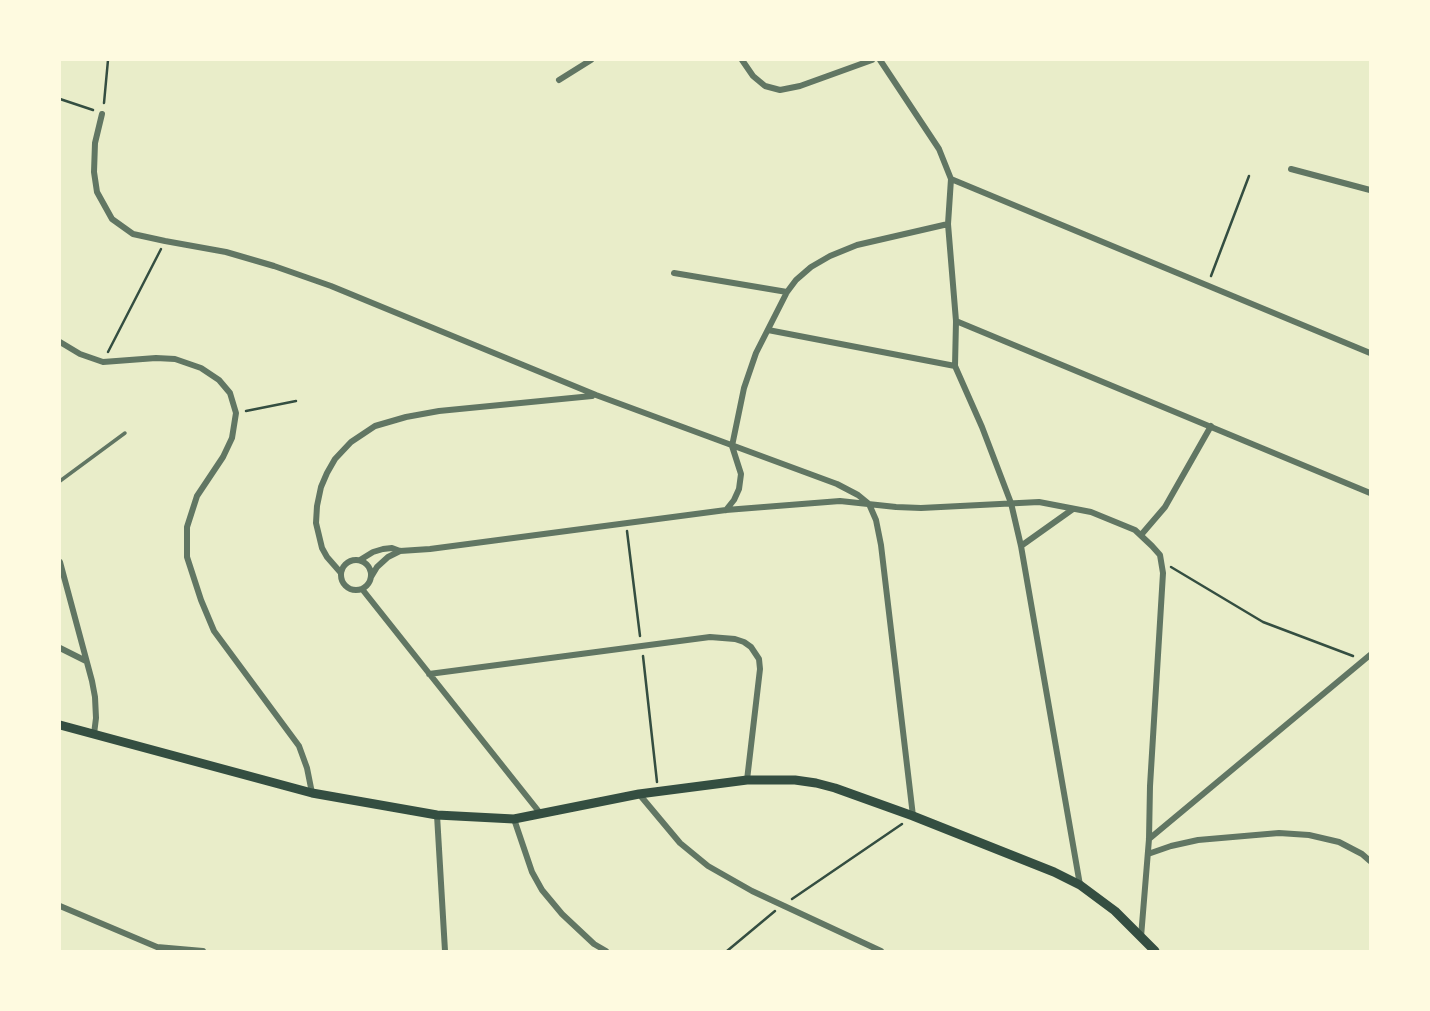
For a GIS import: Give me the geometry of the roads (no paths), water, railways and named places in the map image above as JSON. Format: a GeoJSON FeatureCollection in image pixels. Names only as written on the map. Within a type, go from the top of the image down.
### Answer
{"type":"FeatureCollection","features":[{"type":"Feature","properties":{"kind":"main road"},"geometry":{"type":"LineString","coordinates":[[60,725],[312,793],[437,815],[514,819],[639,794],[747,780],[816,783],[913,816],[1028,861],[1080,885],[1115,911],[1155,951]]}},
{"type":"Feature","properties":{"kind":"street"},"geometry":{"type":"LineString","coordinates":[[559,80],[591,60]]}},
{"type":"Feature","properties":{"kind":"street"},"geometry":{"type":"LineString","coordinates":[[743,60],[753,76],[765,86],[780,90],[800,86],[872,60]]}},
{"type":"Feature","properties":{"kind":"street"},"geometry":{"type":"LineString","coordinates":[[880,60],[939,149],[951,179],[947,225],[956,321],[955,366],[1011,503],[1021,546],[1080,885]]}},
{"type":"Feature","properties":{"kind":"street"},"geometry":{"type":"LineString","coordinates":[[102,114],[95,143],[94,172],[97,192],[113,219],[133,233],[226,252],[331,286],[596,395],[837,484],[869,504],[876,520],[881,545],[913,816]]}},
{"type":"Feature","properties":{"kind":"street"},"geometry":{"type":"LineString","coordinates":[[1291,169],[1370,190]]}},
{"type":"Feature","properties":{"kind":"street"},"geometry":{"type":"LineString","coordinates":[[951,179],[1370,353]]}},
{"type":"Feature","properties":{"kind":"street"},"geometry":{"type":"LineString","coordinates":[[726,510],[734,500],[741,474],[732,446],[744,388],[756,353],[787,292],[796,280],[830,257],[857,245],[947,225]]}},
{"type":"Feature","properties":{"kind":"street"},"geometry":{"type":"LineString","coordinates":[[674,273],[787,292]]}},
{"type":"Feature","properties":{"kind":"street"},"geometry":{"type":"LineString","coordinates":[[956,321],[1370,493]]}},
{"type":"Feature","properties":{"kind":"street"},"geometry":{"type":"LineString","coordinates":[[768,330],[955,366]]}},
{"type":"Feature","properties":{"kind":"street"},"geometry":{"type":"LineString","coordinates":[[60,342],[80,354],[103,362],[175,359],[201,368],[219,380],[230,393],[236,413],[232,438],[223,457],[197,496],[187,527],[187,557],[214,631],[299,746],[312,793]]}},
{"type":"Feature","properties":{"kind":"street"},"geometry":{"type":"LineString","coordinates":[[341,573],[327,557],[319,537],[317,506],[321,487],[335,458],[351,442],[375,426],[406,417],[439,411],[596,395]]}},
{"type":"Feature","properties":{"kind":"street"},"geometry":{"type":"LineString","coordinates":[[1141,535],[1164,507],[1210,426]]}},
{"type":"Feature","properties":{"kind":"street"},"geometry":{"type":"LineString","coordinates":[[400,551],[383,549],[360,560],[349,561],[345,564],[341,578],[347,587],[362,589],[368,584],[377,567],[400,551],[726,510],[840,501],[920,508],[1039,502],[1091,512],[1118,522],[1141,535],[1160,555],[1163,573],[1141,937]]}},
{"type":"Feature","properties":{"kind":"street"},"geometry":{"type":"LineString","coordinates":[[1021,546],[1074,508]]}},
{"type":"Feature","properties":{"kind":"street"},"geometry":{"type":"LineString","coordinates":[[360,560],[370,569],[370,579]]}},
{"type":"Feature","properties":{"kind":"street"},"geometry":{"type":"LineString","coordinates":[[60,562],[95,696],[94,734]]}},
{"type":"Feature","properties":{"kind":"street"},"geometry":{"type":"LineString","coordinates":[[362,589],[540,813]]}},
{"type":"Feature","properties":{"kind":"street"},"geometry":{"type":"LineString","coordinates":[[429,674],[710,637],[735,639],[751,647],[759,660],[760,669],[747,780]]}},
{"type":"Feature","properties":{"kind":"street"},"geometry":{"type":"LineString","coordinates":[[60,648],[86,661]]}},
{"type":"Feature","properties":{"kind":"street"},"geometry":{"type":"LineString","coordinates":[[1149,839],[1367,658]]}},
{"type":"Feature","properties":{"kind":"street"},"geometry":{"type":"LineString","coordinates":[[639,794],[680,843],[708,866],[752,891],[881,951]]}},
{"type":"Feature","properties":{"kind":"street"},"geometry":{"type":"LineString","coordinates":[[437,815],[445,951]]}},
{"type":"Feature","properties":{"kind":"street"},"geometry":{"type":"LineString","coordinates":[[514,819],[532,872],[542,890],[562,914],[594,944],[606,951]]}},
{"type":"Feature","properties":{"kind":"street"},"geometry":{"type":"LineString","coordinates":[[1148,854],[1198,840],[1279,833],[1309,835],[1339,842],[1370,861]]}},
{"type":"Feature","properties":{"kind":"street"},"geometry":{"type":"LineString","coordinates":[[60,906],[157,947],[203,951]]}},
{"type":"Feature","properties":{"kind":"lane"},"geometry":{"type":"LineString","coordinates":[[60,481],[125,433]]}}]}
